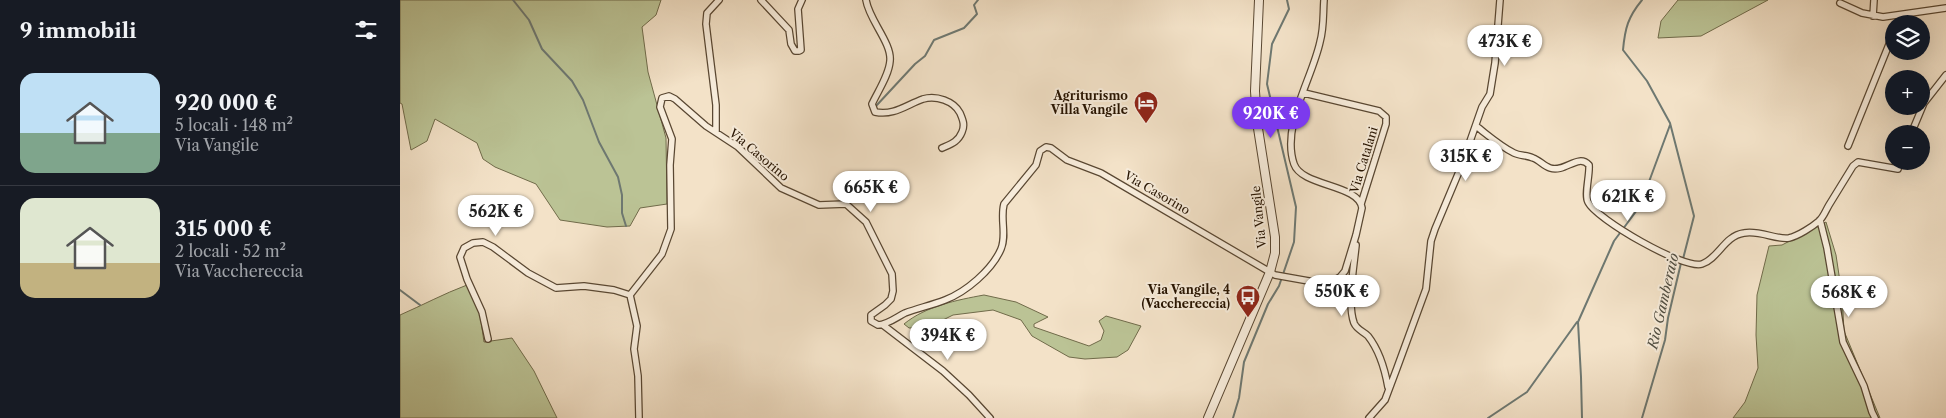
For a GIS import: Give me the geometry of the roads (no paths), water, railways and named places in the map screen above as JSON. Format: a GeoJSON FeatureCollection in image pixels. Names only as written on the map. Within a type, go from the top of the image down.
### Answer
{"type":"FeatureCollection","features":[{"type":"Feature","properties":{"kind":"street"},"geometry":{"type":"LineString","coordinates":[[716,132],[716,105],[706,24],[707,13],[715,2],[719,0]]}},
{"type":"Feature","properties":{"kind":"street"},"geometry":{"type":"LineString","coordinates":[[761,0],[789,30],[791,44],[795,51],[799,51],[801,50],[798,8],[802,0]]}},
{"type":"Feature","properties":{"kind":"street"},"geometry":{"type":"LineString","coordinates":[[866,0],[868,9],[887,47],[890,59],[889,68],[872,104],[872,108],[875,112],[884,114],[896,111],[925,98],[949,102],[958,109],[964,120],[963,129],[957,141],[942,148]]}},
{"type":"Feature","properties":{"kind":"street","name":"Via Vangile"},"geometry":{"type":"LineString","coordinates":[[1208,418],[1272,274],[1275,253],[1275,237],[1257,122],[1255,97],[1259,0]]}},
{"type":"Feature","properties":{"kind":"street"},"geometry":{"type":"LineString","coordinates":[[1272,274],[1320,283],[1333,281],[1345,271],[1361,214],[1361,204],[1356,199],[1343,191],[1305,177],[1294,166],[1292,156],[1294,117],[1320,43],[1324,0]]}},
{"type":"Feature","properties":{"kind":"street"},"geometry":{"type":"LineString","coordinates":[[1369,418],[1384,400],[1397,368],[1426,289],[1434,229],[1462,167],[1491,88],[1500,0]]}},
{"type":"Feature","properties":{"kind":"street"},"geometry":{"type":"LineString","coordinates":[[1873,16],[1874,0]]}},
{"type":"Feature","properties":{"kind":"street"},"geometry":{"type":"LineString","coordinates":[[1840,4],[1873,16],[1885,17]]}},
{"type":"Feature","properties":{"kind":"street"},"geometry":{"type":"LineString","coordinates":[[1900,15],[1946,8]]}},
{"type":"Feature","properties":{"kind":"street"},"geometry":{"type":"LineString","coordinates":[[1848,146],[1885,54]]}},
{"type":"Feature","properties":{"kind":"street"},"geometry":{"type":"LineString","coordinates":[[1915,125],[1924,103],[1946,75]]}},
{"type":"Feature","properties":{"kind":"street","name":"Via Catalani"},"geometry":{"type":"LineString","coordinates":[[1304,93],[1379,111],[1386,117],[1386,124],[1361,204]]}},
{"type":"Feature","properties":{"kind":"street","name":"Via Casorino"},"geometry":{"type":"LineString","coordinates":[[630,295],[662,254],[671,229],[670,165],[672,139],[660,107],[662,98],[669,96],[706,126],[738,147],[781,188],[819,205],[846,204],[866,222],[892,274],[893,291],[891,299],[886,305],[871,315],[872,321],[878,326],[916,309],[947,299],[981,276],[1001,249],[1004,239],[1002,211],[1004,204],[1036,165],[1040,151],[1046,147],[1051,148],[1067,160],[1101,173],[1200,229],[1272,274]]}},
{"type":"Feature","properties":{"kind":"street"},"geometry":{"type":"LineString","coordinates":[[1476,126],[1503,147],[1517,154],[1532,157],[1550,168],[1560,169],[1581,160],[1585,161],[1589,165],[1590,173],[1586,198],[1598,214],[1623,231],[1670,257],[1686,264],[1695,265],[1703,264],[1735,235],[1757,232],[1789,238],[1820,220],[1853,166],[1858,162],[1885,167]]}},
{"type":"Feature","properties":{"kind":"street"},"geometry":{"type":"LineString","coordinates":[[1820,220],[1828,248],[1843,342],[1864,386],[1875,418]]}},
{"type":"Feature","properties":{"kind":"street"},"geometry":{"type":"LineString","coordinates":[[1356,235],[1351,302],[1352,313],[1357,328],[1367,335],[1378,354],[1385,373],[1388,389]]}},
{"type":"Feature","properties":{"kind":"street"},"geometry":{"type":"LineString","coordinates":[[488,339],[482,312],[467,279],[460,257],[464,248],[473,243],[483,242],[494,247],[528,272],[556,288],[584,286],[614,290],[630,295],[637,326],[634,349],[638,376],[639,418]]}},
{"type":"Feature","properties":{"kind":"street"},"geometry":{"type":"LineString","coordinates":[[883,324],[943,370],[990,418]]}},
{"type":"Feature","properties":{"kind":"waterway"},"geometry":{"type":"LineString","coordinates":[[513,0],[529,20],[542,49],[572,81],[583,100],[599,142],[618,177],[622,195],[622,213],[626,226]]}},
{"type":"Feature","properties":{"kind":"waterway"},"geometry":{"type":"LineString","coordinates":[[876,106],[915,64],[925,56],[934,40],[964,28],[977,14],[974,5],[978,0]]}},
{"type":"Feature","properties":{"kind":"waterway"},"geometry":{"type":"LineString","coordinates":[[1233,418],[1239,398],[1244,362],[1268,304],[1279,286],[1294,242],[1296,207],[1267,84],[1272,44],[1289,9],[1287,0]]}},
{"type":"Feature","properties":{"kind":"waterway","name":"Rio Gamberaio"},"geometry":{"type":"LineString","coordinates":[[1642,0],[1628,23],[1623,50],[1647,81],[1670,123],[1694,216],[1683,259]]}},
{"type":"Feature","properties":{"kind":"waterway"},"geometry":{"type":"LineString","coordinates":[[1582,418],[1578,322],[1614,241],[1640,206],[1670,125]]}},
{"type":"Feature","properties":{"kind":"waterway","name":"Rio Gamberaio"},"geometry":{"type":"LineString","coordinates":[[1642,418],[1665,340],[1668,318],[1681,263]]}},
{"type":"Feature","properties":{"kind":"waterway"},"geometry":{"type":"LineString","coordinates":[[400,290],[420,305]]}},
{"type":"Feature","properties":{"kind":"waterway"},"geometry":{"type":"LineString","coordinates":[[1488,418],[1527,392],[1577,322]]}},
{"type":"Feature","properties":{"kind":"place","name":"Agriturismo Villa Vangile"},"geometry":{"type":"Point","coordinates":[1146,124]}},
{"type":"Feature","properties":{"kind":"place","name":"Via Vangile, 4 (Vacchereccia)"},"geometry":{"type":"Point","coordinates":[1248,318]}}]}
